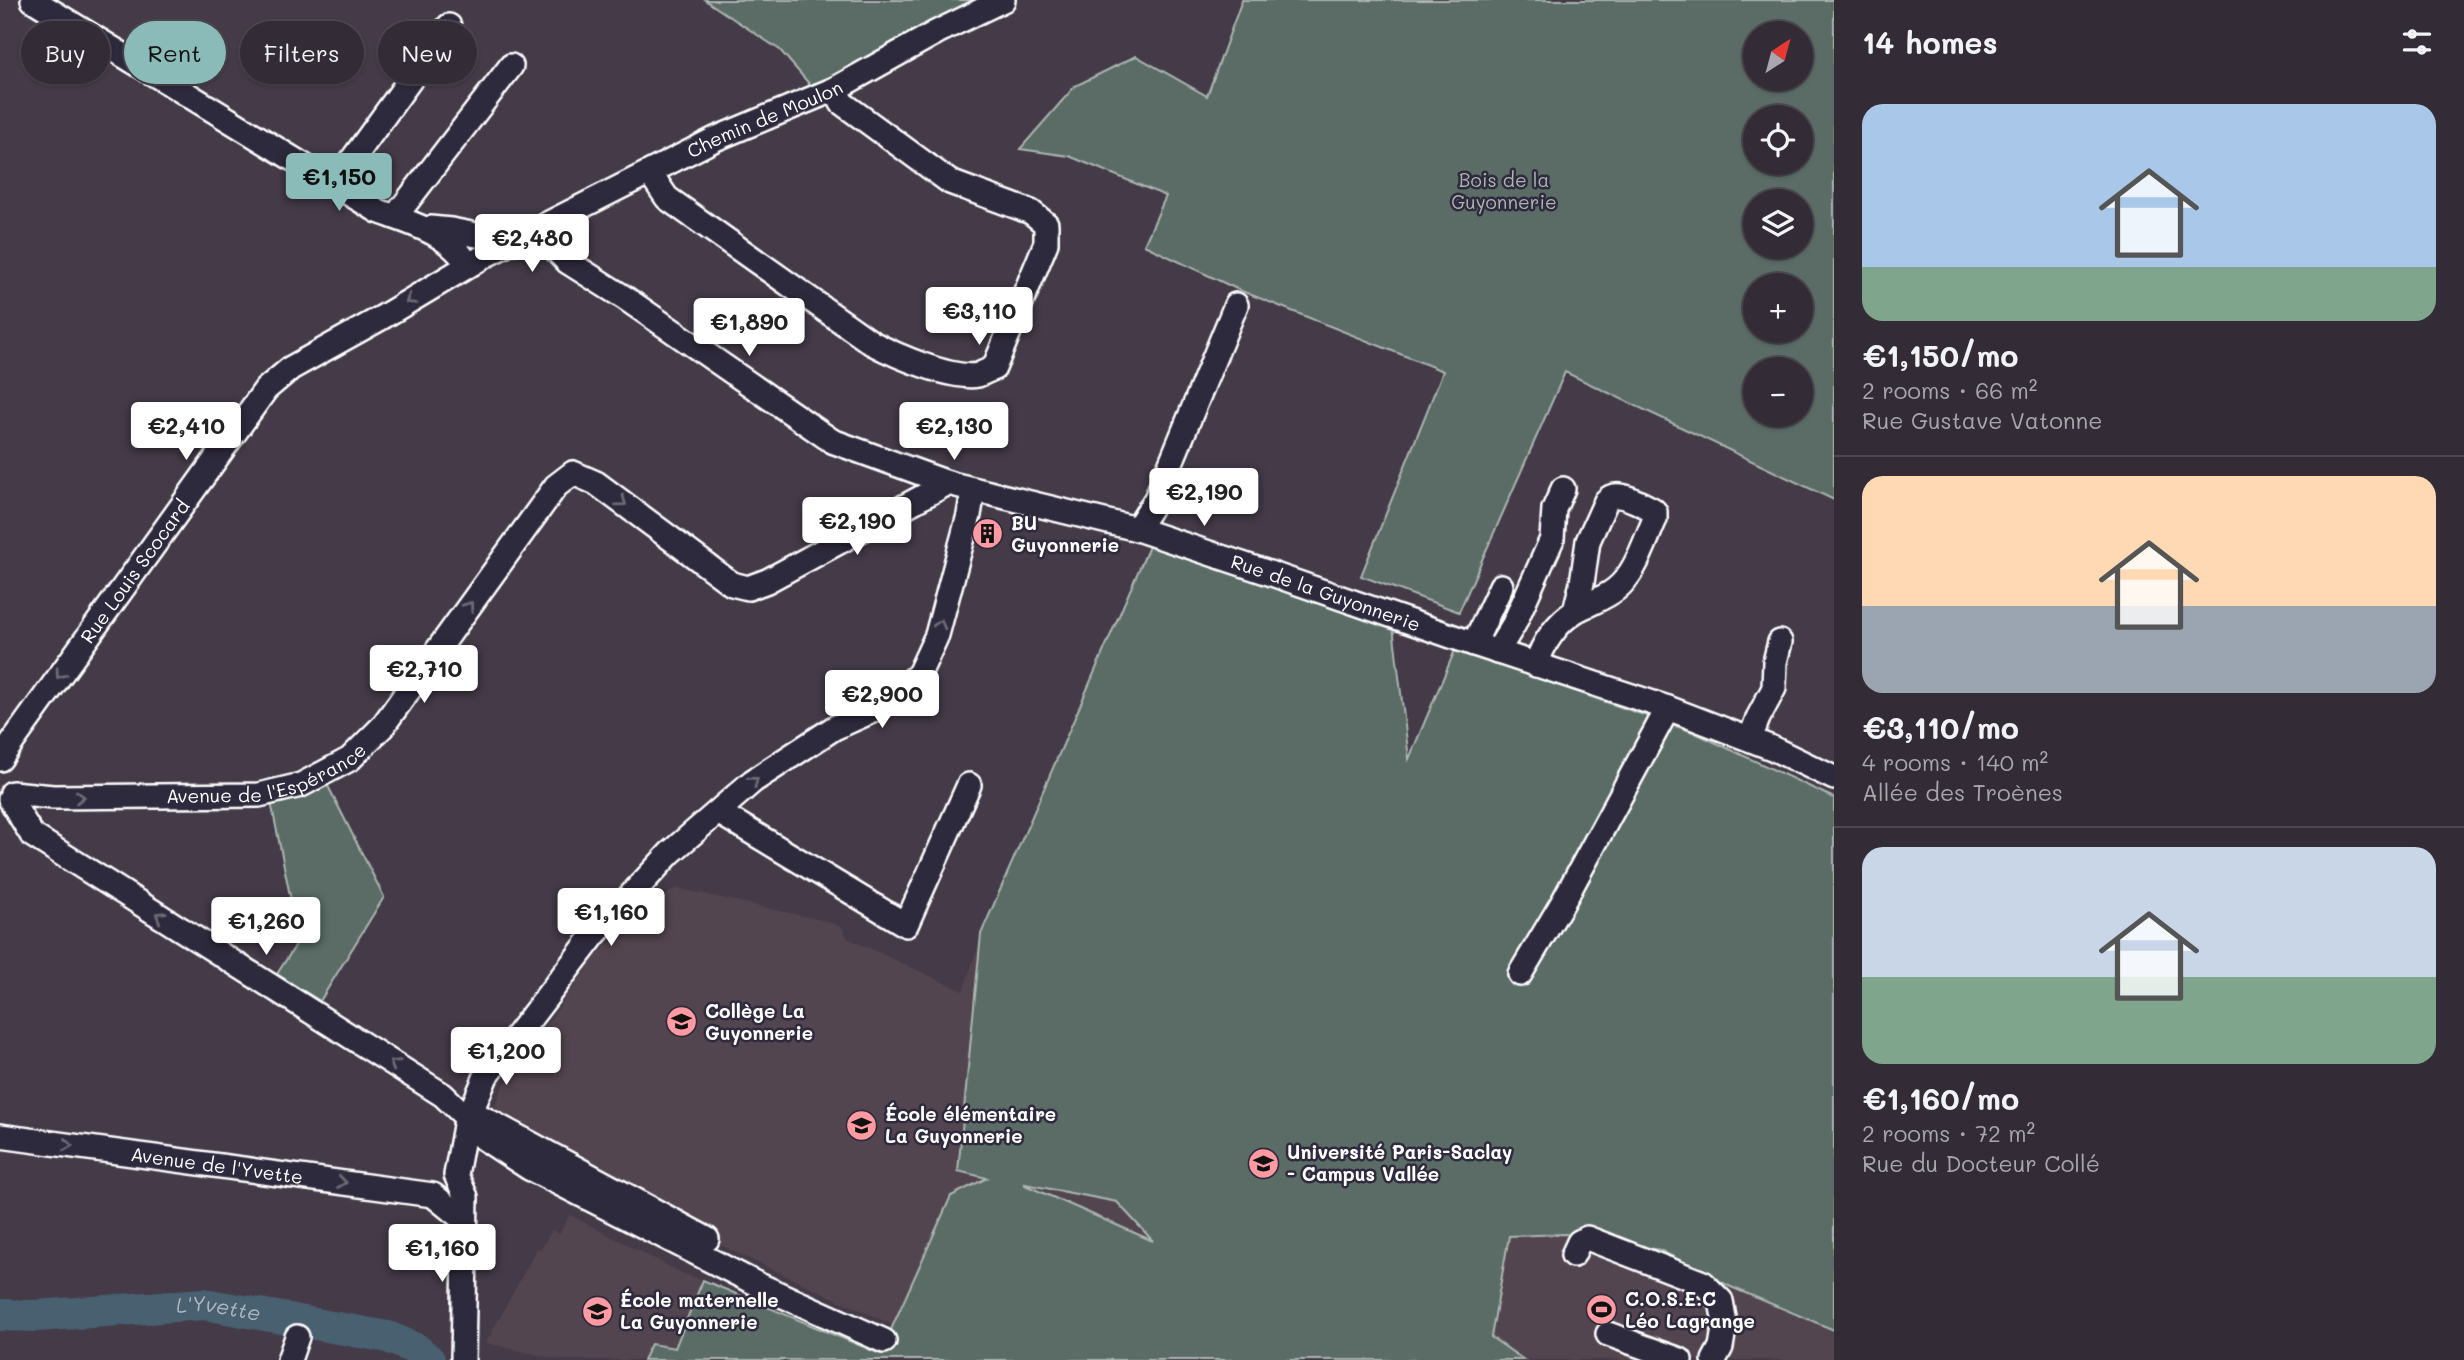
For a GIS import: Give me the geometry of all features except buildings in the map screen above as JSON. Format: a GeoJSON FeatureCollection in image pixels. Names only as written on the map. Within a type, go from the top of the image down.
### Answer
{"type":"FeatureCollection","features":[{"type":"Feature","properties":{"kind":"street"},"geometry":{"type":"LineString","coordinates":[[33,0],[378,211],[427,228],[451,244],[468,264]]}},
{"type":"Feature","properties":{"kind":"street","name":"Chemin de Moulon"},"geometry":{"type":"LineString","coordinates":[[512,241],[715,139],[835,89],[937,32],[1003,0]]}},
{"type":"Feature","properties":{"kind":"street"},"geometry":{"type":"LineString","coordinates":[[395,218],[511,66]]}},
{"type":"Feature","properties":{"kind":"street"},"geometry":{"type":"LineString","coordinates":[[334,185],[407,84]]}},
{"type":"Feature","properties":{"kind":"street"},"geometry":{"type":"LineString","coordinates":[[650,173],[667,198],[872,343],[906,359],[951,372],[977,375],[994,368],[1046,243],[1046,224],[1031,212],[950,182],[842,103],[835,89]]}},
{"type":"Feature","properties":{"kind":"street"},"geometry":{"type":"LineString","coordinates":[[554,219],[561,254]]}},
{"type":"Feature","properties":{"kind":"street","name":"Rue de la Guyonnerie"},"geometry":{"type":"LineString","coordinates":[[427,228],[512,241],[530,250],[561,254],[832,441],[973,491],[1137,529],[1668,708],[1750,739],[1834,778]]}},
{"type":"Feature","properties":{"kind":"street","name":"Rue Louis Scocard"},"geometry":{"type":"LineString","coordinates":[[0,759],[266,388],[291,368],[512,241]]}},
{"type":"Feature","properties":{"kind":"street"},"geometry":{"type":"LineString","coordinates":[[1137,529],[1156,499],[1236,305]]}},
{"type":"Feature","properties":{"kind":"street","name":"Avenue de l'Espérance"},"geometry":{"type":"LineString","coordinates":[[7,800],[259,795],[301,785],[351,759],[382,727],[556,486],[573,472],[596,483],[732,584],[748,588],[767,581],[948,483]]}},
{"type":"Feature","properties":{"kind":"street"},"geometry":{"type":"LineString","coordinates":[[1497,652],[1514,624],[1552,539],[1554,509],[1563,489]]}},
{"type":"Feature","properties":{"kind":"street"},"geometry":{"type":"LineString","coordinates":[[464,1354],[466,1197],[456,1175],[468,1119],[486,1076],[578,954],[670,853],[753,781],[834,728],[881,707],[919,674],[937,635],[973,491]]}},
{"type":"Feature","properties":{"kind":"street"},"geometry":{"type":"LineString","coordinates":[[1536,665],[1550,635],[1574,611],[1615,590],[1631,573],[1655,519],[1652,509],[1618,495],[1610,496],[1606,501],[1588,541],[1583,583],[1574,611]]}},
{"type":"Feature","properties":{"kind":"street"},"geometry":{"type":"LineString","coordinates":[[1474,644],[1501,586]]}},
{"type":"Feature","properties":{"kind":"street"},"geometry":{"type":"LineString","coordinates":[[1750,739],[1774,688],[1774,662],[1780,642]]}},
{"type":"Feature","properties":{"kind":"street"},"geometry":{"type":"LineString","coordinates":[[1520,974],[1569,891],[1668,708]]}},
{"type":"Feature","properties":{"kind":"street"},"geometry":{"type":"LineString","coordinates":[[0,773],[10,782],[7,800],[32,835],[443,1095],[468,1119],[529,1168],[759,1285],[884,1341]]}},
{"type":"Feature","properties":{"kind":"street"},"geometry":{"type":"LineString","coordinates":[[718,811],[906,925],[969,785]]}},
{"type":"Feature","properties":{"kind":"street"},"geometry":{"type":"LineString","coordinates":[[468,1119],[707,1239]]}},
{"type":"Feature","properties":{"kind":"street","name":"Avenue de l'Yvette"},"geometry":{"type":"LineString","coordinates":[[0,1136],[433,1195]]}},
{"type":"Feature","properties":{"kind":"street"},"geometry":{"type":"LineString","coordinates":[[456,1175],[433,1195],[464,1220]]}},
{"type":"Feature","properties":{"kind":"street"},"geometry":{"type":"LineString","coordinates":[[1573,1255],[1579,1242],[1587,1238],[1703,1283],[1721,1301],[1725,1323],[1721,1347],[1714,1360]]}},
{"type":"Feature","properties":{"kind":"street"},"geometry":{"type":"LineString","coordinates":[[1608,1334],[1680,1360]]}},
{"type":"Feature","properties":{"kind":"street"},"geometry":{"type":"LineString","coordinates":[[289,1360],[297,1337]]}},
{"type":"Feature","properties":{"kind":"shaded area","name":"Université Paris-Saclay - Campus Vallée"},"geometry":{"type":"Polygon","coordinates":[[[676,888],[826,921],[842,927],[847,938],[963,991],[981,938],[1834,1307],[1834,1360],[892,1360],[880,1355],[893,1325],[730,1250],[491,1116],[503,1086],[595,957],[642,912],[676,888]]]}},
{"type":"Feature","properties":{"kind":"shaded area","name":"École maternelle La Guyonnerie"},"geometry":{"type":"Polygon","coordinates":[[[570,1215],[684,1274],[703,1280],[675,1349],[651,1344],[643,1360],[560,1360],[486,1343],[537,1248],[541,1249],[552,1230],[559,1234],[570,1215]]]}},
{"type":"Feature","properties":{"kind":"green space"},"geometry":{"type":"Polygon","coordinates":[[[705,0],[1002,0],[817,93],[780,50],[705,0]]]}},
{"type":"Feature","properties":{"kind":"green space","name":"Bois de la Guyonnerie"},"geometry":{"type":"Polygon","coordinates":[[[1242,0],[1834,0],[1834,500],[1565,372],[1459,612],[1361,576],[1443,371],[1239,290],[1144,245],[1166,196],[1069,156],[1020,149],[1075,86],[1136,56],[1207,96],[1242,0]]]}},
{"type":"Feature","properties":{"kind":"green space"},"geometry":{"type":"Polygon","coordinates":[[[1150,544],[1393,627],[1409,759],[1455,650],[1693,732],[1834,798],[1834,1330],[1731,1287],[1660,1250],[1565,1234],[1509,1236],[1491,1337],[1524,1360],[643,1360],[651,1344],[675,1348],[703,1280],[880,1354],[951,1196],[987,1178],[958,1171],[981,934],[1150,544]],[[1025,1184],[1153,1241],[1117,1202],[1025,1184]]]}},
{"type":"Feature","properties":{"kind":"green space"},"geometry":{"type":"Polygon","coordinates":[[[326,782],[384,897],[320,1001],[277,974],[299,940],[271,802],[326,782]]]}},
{"type":"Feature","properties":{"kind":"waterway","name":"L'Yvette"},"geometry":{"type":"LineString","coordinates":[[0,1315],[36,1316],[204,1304],[388,1337],[416,1349],[429,1360]]}},
{"type":"Feature","properties":{"kind":"place","name":"BU Guyonnerie"},"geometry":{"type":"Point","coordinates":[988,534]}},
{"type":"Feature","properties":{"kind":"place","name":"Collège La Guyonnerie"},"geometry":{"type":"Point","coordinates":[682,1022]}},
{"type":"Feature","properties":{"kind":"place","name":"École élémentaire La Guyonnerie"},"geometry":{"type":"Point","coordinates":[862,1125]}},
{"type":"Feature","properties":{"kind":"place","name":"Université Paris-Saclay - Campus Vallée"},"geometry":{"type":"Point","coordinates":[1264,1163]}},
{"type":"Feature","properties":{"kind":"place","name":"C.O.S.E.C Léo Lagrange"},"geometry":{"type":"Point","coordinates":[1602,1310]}},
{"type":"Feature","properties":{"kind":"place","name":"École maternelle La Guyonnerie"},"geometry":{"type":"Point","coordinates":[597,1311]}}]}
